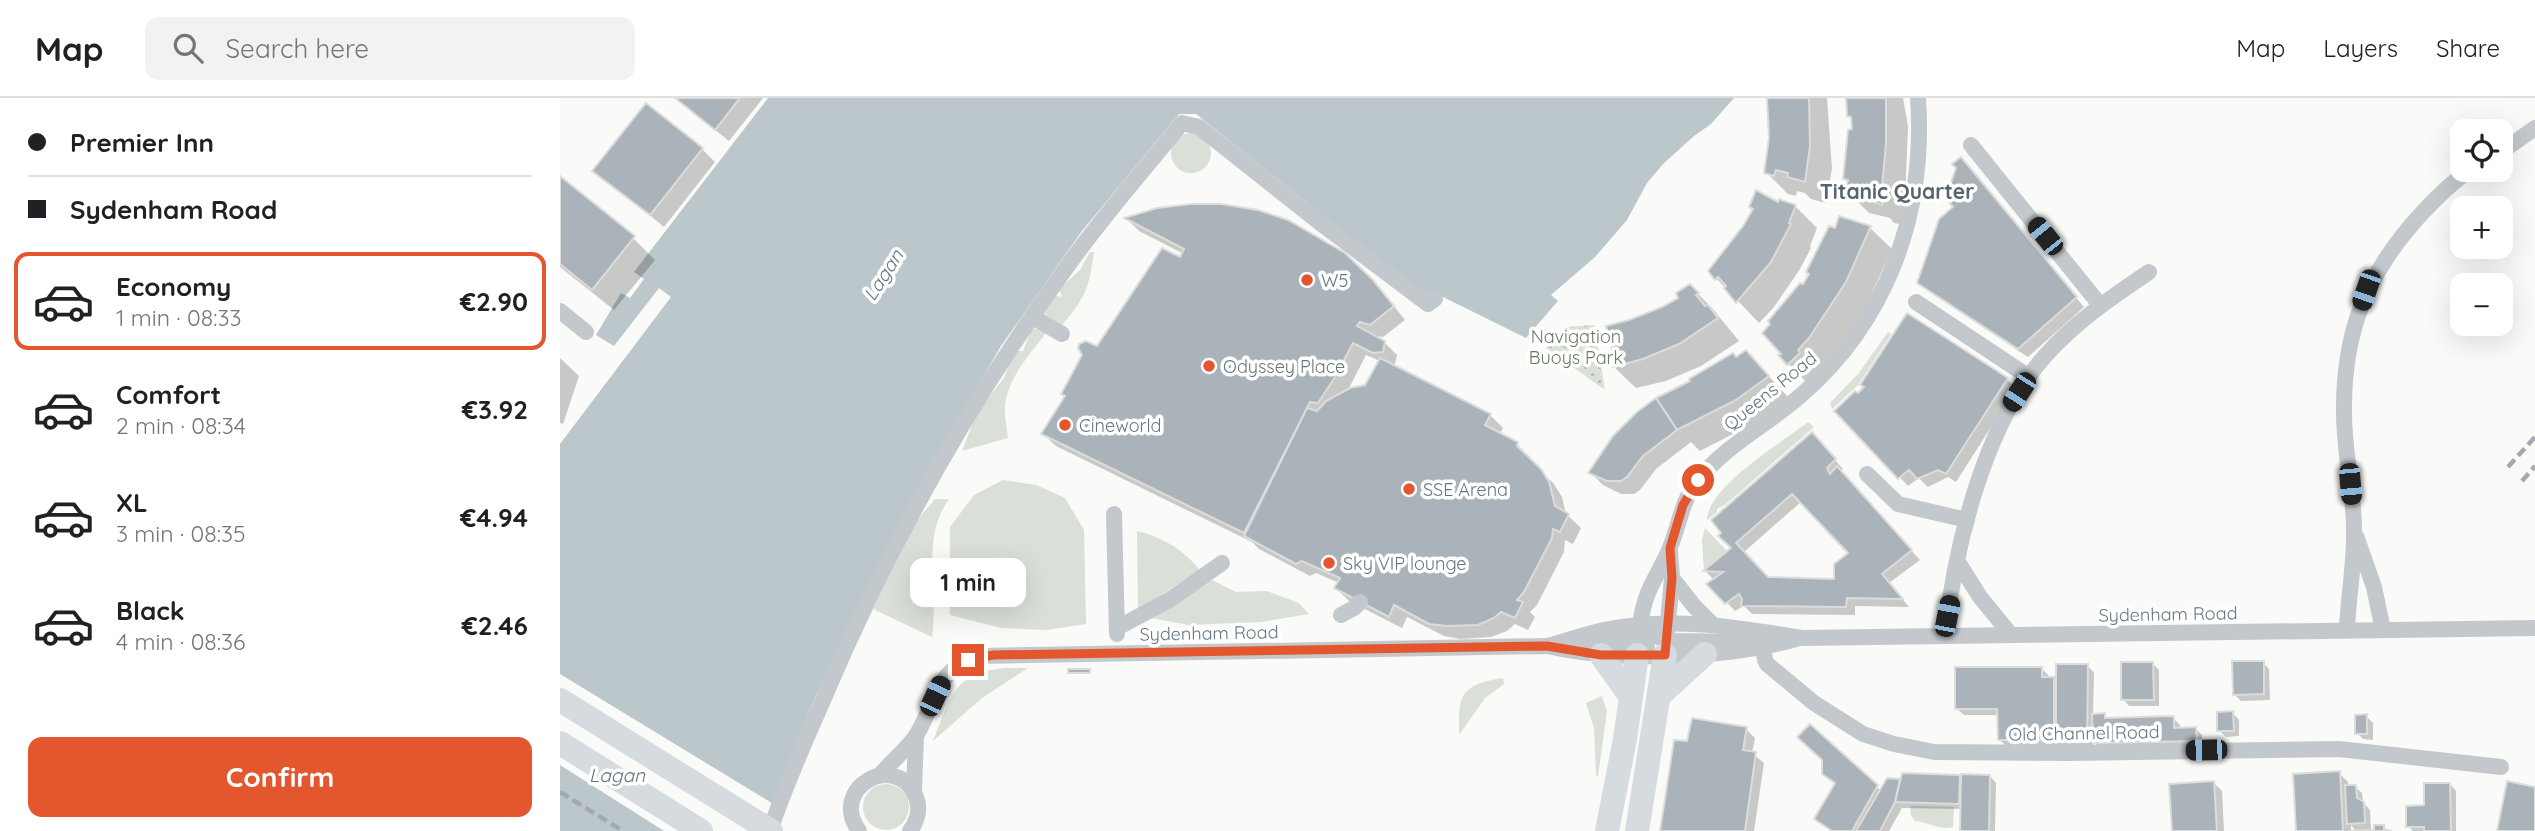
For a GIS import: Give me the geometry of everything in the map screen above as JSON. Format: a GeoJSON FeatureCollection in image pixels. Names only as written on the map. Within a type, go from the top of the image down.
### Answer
{"type":"FeatureCollection","features":[{"type":"Feature","properties":{"kind":"highway"},"geometry":{"type":"LineString","coordinates":[[1637,831],[1660,695],[1666,640]]}},
{"type":"Feature","properties":{"kind":"highway"},"geometry":{"type":"LineString","coordinates":[[1607,831],[1632,697],[1638,641]]}},
{"type":"Feature","properties":{"kind":"highway"},"geometry":{"type":"LineString","coordinates":[[1660,695],[1705,654]]}},
{"type":"Feature","properties":{"kind":"highway"},"geometry":{"type":"LineString","coordinates":[[1601,655],[1632,697]]}},
{"type":"Feature","properties":{"kind":"highway"},"geometry":{"type":"LineString","coordinates":[[560,700],[770,831]]}},
{"type":"Feature","properties":{"kind":"highway"},"geometry":{"type":"LineString","coordinates":[[560,744],[701,831]]}},
{"type":"Feature","properties":{"kind":"street","name":"Queens Road"},"geometry":{"type":"LineString","coordinates":[[1638,641],[1648,591],[1670,548],[1683,505],[1698,480],[1734,444],[1783,410],[1817,381],[1860,332],[1889,279],[1909,222],[1920,149],[1918,98]]}},
{"type":"Feature","properties":{"kind":"street"},"geometry":{"type":"LineString","coordinates":[[770,831],[779,803],[839,661],[900,535],[995,373],[1070,262],[1182,123],[1199,127],[1428,304],[1434,299]]}},
{"type":"Feature","properties":{"kind":"street"},"geometry":{"type":"LineString","coordinates":[[2513,144],[2535,128]]}},
{"type":"Feature","properties":{"kind":"street"},"geometry":{"type":"LineString","coordinates":[[1971,145],[2100,305]]}},
{"type":"Feature","properties":{"kind":"street"},"geometry":{"type":"LineString","coordinates":[[2347,630],[2354,530],[2344,414],[2347,357],[2355,322],[2366,290],[2399,237],[2452,182]]}},
{"type":"Feature","properties":{"kind":"street"},"geometry":{"type":"LineString","coordinates":[[1945,636],[1967,520],[1992,444],[2009,408],[2046,355],[2100,305],[2149,271]]}},
{"type":"Feature","properties":{"kind":"street"},"geometry":{"type":"LineString","coordinates":[[1916,302],[2029,376]]}},
{"type":"Feature","properties":{"kind":"street"},"geometry":{"type":"LineString","coordinates":[[560,311],[586,332]]}},
{"type":"Feature","properties":{"kind":"street"},"geometry":{"type":"LineString","coordinates":[[1033,317],[1062,334]]}},
{"type":"Feature","properties":{"kind":"street"},"geometry":{"type":"LineString","coordinates":[[1867,474],[1898,504],[1967,520]]}},
{"type":"Feature","properties":{"kind":"street"},"geometry":{"type":"LineString","coordinates":[[1114,514],[1117,631],[1171,599],[1222,563]]}},
{"type":"Feature","properties":{"kind":"street"},"geometry":{"type":"LineString","coordinates":[[2354,530],[2374,587],[2382,630]]}},
{"type":"Feature","properties":{"kind":"street","name":"Queens Road"},"geometry":{"type":"LineString","coordinates":[[1666,640],[1672,578],[1670,548]]}},
{"type":"Feature","properties":{"kind":"street"},"geometry":{"type":"LineString","coordinates":[[1958,562],[1973,588],[2011,635]]}},
{"type":"Feature","properties":{"kind":"street"},"geometry":{"type":"LineString","coordinates":[[1672,578],[1712,624]]}},
{"type":"Feature","properties":{"kind":"street"},"geometry":{"type":"LineString","coordinates":[[1341,615],[1360,602]]}},
{"type":"Feature","properties":{"kind":"street","name":"Sydenham Road"},"geometry":{"type":"LineString","coordinates":[[1547,646],[1577,638],[1595,642],[1666,640],[1712,624],[1766,642]]}},
{"type":"Feature","properties":{"kind":"street","name":"Sydenham Road"},"geometry":{"type":"LineString","coordinates":[[859,831],[851,814],[854,793],[861,784],[880,775],[916,737],[945,676],[954,667],[979,656],[1547,646],[1601,655],[1638,641],[1666,640],[1705,654],[1802,638],[2535,628]]}},
{"type":"Feature","properties":{"kind":"street"},"geometry":{"type":"LineString","coordinates":[[1666,640],[1766,642]]}},
{"type":"Feature","properties":{"kind":"street","name":"Old Channel Road"},"geometry":{"type":"LineString","coordinates":[[1766,642],[1765,660],[1778,675],[1837,719],[1874,737],[1934,752],[2339,749],[2501,767]]}},
{"type":"Feature","properties":{"kind":"street","name":"Sydenham Road"},"geometry":{"type":"LineString","coordinates":[[910,831],[919,812],[914,791],[916,737]]}},
{"type":"Feature","properties":{"kind":"street"},"geometry":{"type":"LineString","coordinates":[[880,775],[900,778],[914,791]]}},
{"type":"Feature","properties":{"kind":"green space"},"geometry":{"type":"Polygon","coordinates":[[[1191,133],[1205,139],[1211,153],[1205,167],[1191,173],[1177,167],[1171,153],[1177,139],[1191,133]]]}},
{"type":"Feature","properties":{"kind":"green space"},"geometry":{"type":"Polygon","coordinates":[[[1090,252],[1094,252],[1085,292],[1062,325],[1042,312],[1054,295],[1062,297],[1059,289],[1080,270],[1090,252]]]}},
{"type":"Feature","properties":{"kind":"green space","name":"Navigation Buoys Park"},"geometry":{"type":"Polygon","coordinates":[[[1594,325],[1605,390],[1546,348],[1566,327],[1594,325]]]}},
{"type":"Feature","properties":{"kind":"green space"},"geometry":{"type":"Polygon","coordinates":[[[1032,328],[1047,332],[1021,366],[1007,394],[1005,417],[1008,438],[962,451],[977,412],[1004,378],[1014,351],[1023,351],[1032,328]]]}},
{"type":"Feature","properties":{"kind":"green space"},"geometry":{"type":"Polygon","coordinates":[[[1888,332],[1891,334],[1858,385],[1832,409],[1830,403],[1859,373],[1888,332]]]}},
{"type":"Feature","properties":{"kind":"green space"},"geometry":{"type":"Polygon","coordinates":[[[1808,422],[1814,427],[1707,520],[1711,507],[1733,479],[1808,422]]]}},
{"type":"Feature","properties":{"kind":"green space"},"geometry":{"type":"Polygon","coordinates":[[[1003,480],[1036,485],[1065,498],[1084,530],[1086,624],[1047,630],[1001,628],[950,615],[950,527],[974,495],[1003,480]]]}},
{"type":"Feature","properties":{"kind":"green space"},"geometry":{"type":"Polygon","coordinates":[[[935,499],[949,499],[940,514],[935,531],[932,637],[873,609],[915,523],[935,499]]]}},
{"type":"Feature","properties":{"kind":"green space"},"geometry":{"type":"Polygon","coordinates":[[[1705,528],[1727,551],[1704,570],[1702,540],[1705,528]]]}},
{"type":"Feature","properties":{"kind":"green space"},"geometry":{"type":"Polygon","coordinates":[[[1137,531],[1172,545],[1200,570],[1138,610],[1137,531]]]}},
{"type":"Feature","properties":{"kind":"green space"},"geometry":{"type":"Polygon","coordinates":[[[1212,580],[1236,592],[1267,591],[1299,603],[1309,614],[1261,622],[1189,625],[1151,618],[1212,580]]]}},
{"type":"Feature","properties":{"kind":"green space"},"geometry":{"type":"Polygon","coordinates":[[[1005,668],[1028,668],[982,698],[933,741],[956,690],[974,675],[1005,668]]]}},
{"type":"Feature","properties":{"kind":"green space"},"geometry":{"type":"Polygon","coordinates":[[[1503,678],[1504,684],[1485,698],[1459,735],[1461,701],[1464,694],[1478,684],[1503,678]]]}},
{"type":"Feature","properties":{"kind":"green space"},"geometry":{"type":"Polygon","coordinates":[[[1602,696],[1607,711],[1596,776],[1594,728],[1586,703],[1602,696]]]}},
{"type":"Feature","properties":{"kind":"green space"},"geometry":{"type":"Polygon","coordinates":[[[886,784],[902,791],[909,807],[902,823],[886,830],[870,823],[863,807],[870,791],[886,784]]]}},
{"type":"Feature","properties":{"kind":"green space"},"geometry":{"type":"Polygon","coordinates":[[[1910,806],[1954,807],[1953,827],[1944,828],[1915,821],[1911,816],[1910,806]]]}},
{"type":"Feature","properties":{"kind":"water"},"geometry":{"type":"Polygon","coordinates":[[[768,98],[1734,98],[1711,124],[1663,164],[1647,183],[1627,220],[1595,257],[1551,295],[1558,301],[1526,338],[1435,293],[1429,300],[1196,114],[1179,114],[1082,231],[1001,346],[914,495],[814,700],[762,831],[560,831],[560,444],[671,297],[659,288],[614,346],[596,335],[621,293],[630,298],[644,279],[634,272],[768,98]]]}},
{"type":"Feature","properties":{"kind":"pier","name":"Lagan"},"geometry":{"type":"Polygon","coordinates":[[[560,674],[775,805],[766,831],[664,831],[560,765],[560,674]]]}},
{"type":"Feature","properties":{"kind":"building"},"geometry":{"type":"Polygon","coordinates":[[[675,98],[740,98],[715,130],[675,98]]]}},
{"type":"Feature","properties":{"kind":"building"},"geometry":{"type":"Polygon","coordinates":[[[1767,98],[1809,98],[1810,146],[1805,182],[1787,177],[1788,173],[1776,170],[1774,176],[1764,173],[1769,138],[1767,98]]]}},
{"type":"Feature","properties":{"kind":"building"},"geometry":{"type":"Polygon","coordinates":[[[1846,98],[1886,98],[1882,188],[1886,189],[1882,205],[1871,201],[1871,198],[1845,191],[1848,180],[1843,179],[1848,130],[1852,129],[1851,117],[1847,116],[1846,98]]]}},
{"type":"Feature","properties":{"kind":"building"},"geometry":{"type":"Polygon","coordinates":[[[646,103],[703,148],[650,215],[592,171],[646,103]]]}},
{"type":"Feature","properties":{"kind":"building"},"geometry":{"type":"Polygon","coordinates":[[[1961,157],[2077,297],[2018,349],[1917,283],[1939,219],[1953,207],[1943,195],[1948,191],[1956,168],[1952,164],[1961,157]]]}},
{"type":"Feature","properties":{"kind":"building"},"geometry":{"type":"Polygon","coordinates":[[[560,176],[635,236],[592,290],[560,264],[560,176]]]}},
{"type":"Feature","properties":{"kind":"building"},"geometry":{"type":"Polygon","coordinates":[[[1756,190],[1778,202],[1779,199],[1796,205],[1789,223],[1791,224],[1771,262],[1736,303],[1724,288],[1726,286],[1718,277],[1715,280],[1708,271],[1743,226],[1753,209],[1749,207],[1756,190]]]}},
{"type":"Feature","properties":{"kind":"building","name":"Odyssey Place"},"geometry":{"type":"Polygon","coordinates":[[[1221,204],[1258,210],[1288,220],[1345,253],[1373,280],[1394,306],[1370,325],[1360,322],[1357,326],[1385,341],[1383,352],[1373,353],[1353,343],[1318,403],[1310,402],[1244,533],[1041,434],[1065,396],[1061,394],[1082,355],[1079,344],[1086,341],[1097,346],[1162,248],[1180,257],[1184,249],[1124,218],[1157,208],[1221,204]]]}},
{"type":"Feature","properties":{"kind":"building"},"geometry":{"type":"Polygon","coordinates":[[[1839,216],[1871,226],[1846,282],[1798,350],[1800,353],[1787,365],[1762,333],[1770,324],[1768,321],[1800,283],[1803,284],[1809,274],[1806,272],[1829,226],[1835,228],[1839,216]]]}},
{"type":"Feature","properties":{"kind":"building"},"geometry":{"type":"Polygon","coordinates":[[[1690,284],[1699,293],[1696,295],[1705,306],[1707,304],[1718,318],[1679,344],[1643,359],[1613,367],[1611,335],[1608,336],[1606,326],[1662,307],[1678,298],[1676,293],[1690,284]]]}},
{"type":"Feature","properties":{"kind":"building"},"geometry":{"type":"Polygon","coordinates":[[[1907,313],[2008,378],[1946,474],[1938,470],[1917,479],[1909,470],[1898,479],[1834,411],[1855,391],[1858,393],[1864,387],[1860,385],[1907,313]]]}},
{"type":"Feature","properties":{"kind":"building"},"geometry":{"type":"Polygon","coordinates":[[[1746,350],[1769,376],[1736,400],[1677,430],[1656,398],[1690,381],[1689,379],[1733,353],[1736,357],[1746,350]]]}},
{"type":"Feature","properties":{"kind":"building","name":"SSE Arena"},"geometry":{"type":"Polygon","coordinates":[[[1380,358],[1491,414],[1485,425],[1518,442],[1517,446],[1541,469],[1549,482],[1555,506],[1569,514],[1560,532],[1553,529],[1552,538],[1524,592],[1517,600],[1523,602],[1515,618],[1501,612],[1478,625],[1447,626],[1429,624],[1394,605],[1389,617],[1334,588],[1340,578],[1302,561],[1296,564],[1244,536],[1307,408],[1317,411],[1326,401],[1350,388],[1365,385],[1380,358]]]}},
{"type":"Feature","properties":{"kind":"building"},"geometry":{"type":"Polygon","coordinates":[[[1656,398],[1677,430],[1643,456],[1621,481],[1607,481],[1588,473],[1613,436],[1656,398]]]}},
{"type":"Feature","properties":{"kind":"building"},"geometry":{"type":"Polygon","coordinates":[[[1812,432],[1836,459],[1827,468],[1830,474],[1837,466],[1912,550],[1882,574],[1903,599],[1847,598],[1846,607],[1741,606],[1742,599],[1739,594],[1725,604],[1706,584],[1723,572],[1703,571],[1731,548],[1718,536],[1721,533],[1711,520],[1812,432]],[[1792,494],[1736,543],[1768,577],[1834,579],[1834,564],[1848,553],[1792,494]]]}},
{"type":"Feature","properties":{"kind":"building"},"geometry":{"type":"Polygon","coordinates":[[[2232,661],[2264,661],[2264,694],[2233,695],[2232,661]]]}},
{"type":"Feature","properties":{"kind":"building"},"geometry":{"type":"Polygon","coordinates":[[[2121,662],[2153,662],[2154,700],[2121,700],[2121,662]]]}},
{"type":"Feature","properties":{"kind":"building"},"geometry":{"type":"Polygon","coordinates":[[[2056,664],[2088,664],[2087,742],[2056,742],[2056,664]]]}},
{"type":"Feature","properties":{"kind":"building"},"geometry":{"type":"Polygon","coordinates":[[[1955,667],[2042,667],[2042,677],[2054,677],[2054,740],[1998,740],[1997,709],[1955,709],[1955,667]]]}},
{"type":"Feature","properties":{"kind":"building"},"geometry":{"type":"Polygon","coordinates":[[[1068,669],[1090,669],[1090,673],[1068,673],[1068,669]]]}},
{"type":"Feature","properties":{"kind":"building"},"geometry":{"type":"Polygon","coordinates":[[[2233,711],[2234,731],[2217,731],[2217,712],[2233,711]]]}},
{"type":"Feature","properties":{"kind":"building"},"geometry":{"type":"Polygon","coordinates":[[[2105,713],[2105,718],[2174,716],[2174,728],[2196,727],[2197,741],[2093,743],[2092,714],[2105,713]]]}},
{"type":"Feature","properties":{"kind":"building"},"geometry":{"type":"Polygon","coordinates":[[[2367,714],[2367,734],[2355,734],[2355,715],[2367,714]]]}},
{"type":"Feature","properties":{"kind":"building"},"geometry":{"type":"Polygon","coordinates":[[[1692,718],[1747,727],[1743,750],[1756,752],[1745,831],[1660,831],[1674,740],[1687,741],[1692,718]]]}},
{"type":"Feature","properties":{"kind":"building"},"geometry":{"type":"Polygon","coordinates":[[[1810,724],[1878,785],[1852,831],[1832,831],[1814,819],[1835,783],[1822,774],[1822,760],[1797,737],[1810,724]]]}},
{"type":"Feature","properties":{"kind":"building"},"geometry":{"type":"Polygon","coordinates":[[[2340,771],[2343,831],[2296,831],[2293,774],[2340,771]]]}},
{"type":"Feature","properties":{"kind":"building"},"geometry":{"type":"Polygon","coordinates":[[[1902,773],[1960,775],[1959,804],[1895,802],[1902,773]]]}},
{"type":"Feature","properties":{"kind":"building"},"geometry":{"type":"Polygon","coordinates":[[[1961,774],[1990,775],[1989,831],[1960,831],[1961,774]]]}},
{"type":"Feature","properties":{"kind":"building"},"geometry":{"type":"Polygon","coordinates":[[[1887,778],[1900,779],[1895,802],[1880,831],[1856,831],[1887,778]]]}},
{"type":"Feature","properties":{"kind":"building"},"geometry":{"type":"Polygon","coordinates":[[[2214,781],[2217,831],[2172,831],[2169,784],[2214,781]]]}},
{"type":"Feature","properties":{"kind":"building"},"geometry":{"type":"Polygon","coordinates":[[[2507,781],[2535,787],[2535,831],[2497,831],[2507,781]]]}},
{"type":"Feature","properties":{"kind":"building"},"geometry":{"type":"Polygon","coordinates":[[[2424,783],[2450,783],[2451,831],[2424,831],[2424,827],[2406,827],[2406,806],[2424,805],[2424,783]]]}},
{"type":"Feature","properties":{"kind":"building"},"geometry":{"type":"Polygon","coordinates":[[[2345,785],[2356,785],[2357,798],[2364,802],[2365,823],[2347,824],[2345,785]]]}},
{"type":"Feature","properties":{"kind":"building"},"geometry":{"type":"Polygon","coordinates":[[[2374,825],[2384,825],[2384,829],[2392,831],[2348,831],[2374,830],[2374,825]]]}},
{"type":"Feature","properties":{"kind":"railway"},"geometry":{"type":"LineString","coordinates":[[2508,467],[2535,437]]}},
{"type":"Feature","properties":{"kind":"railway"},"geometry":{"type":"LineString","coordinates":[[2522,481],[2535,466]]}},
{"type":"Feature","properties":{"kind":"railway"},"geometry":{"type":"LineString","coordinates":[[560,792],[623,831]]}},
{"type":"Feature","properties":{"kind":"place","name":"W5"},"geometry":{"type":"Point","coordinates":[1307,280]}},
{"type":"Feature","properties":{"kind":"place","name":"Odyssey Place"},"geometry":{"type":"Point","coordinates":[1209,366]}},
{"type":"Feature","properties":{"kind":"place","name":"Cineworld"},"geometry":{"type":"Point","coordinates":[1065,425]}},
{"type":"Feature","properties":{"kind":"place","name":"SSE Arena"},"geometry":{"type":"Point","coordinates":[1409,489]}},
{"type":"Feature","properties":{"kind":"place","name":"Sky VIP lounge"},"geometry":{"type":"Point","coordinates":[1329,563]}},
{"type":"Feature","properties":{"kind":"district","name":"Titanic Quarter"},"geometry":{"type":"Point","coordinates":[1897,191]}},
{"type":"Feature","properties":{"kind":"route"},"geometry":{"type":"LineString","coordinates":[[968,660],[993,655],[1508,646],[1547,646],[1601,655],[1665,655],[1672,578],[1670,548],[1683,505],[1698,480]]}}]}
